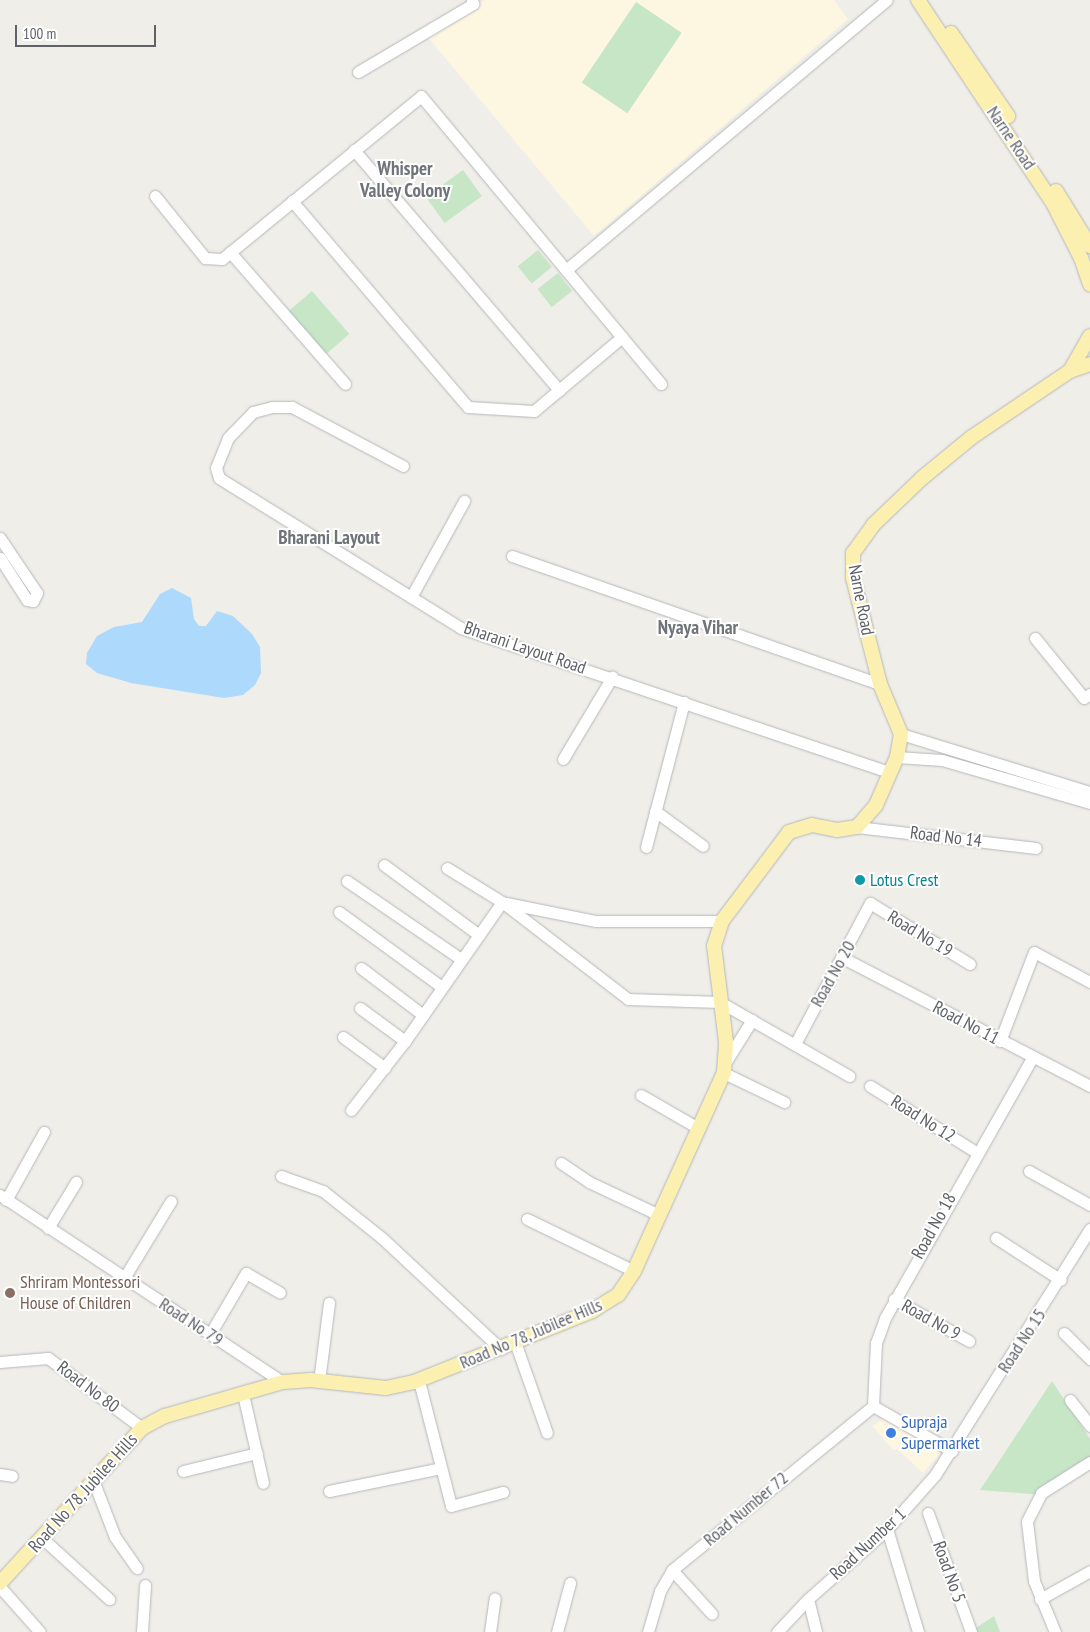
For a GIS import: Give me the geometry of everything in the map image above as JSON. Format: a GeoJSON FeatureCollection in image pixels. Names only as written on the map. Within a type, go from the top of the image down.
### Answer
{"type":"FeatureCollection","features":[{"type":"Feature","properties":{"kind":"main road","name":"Narne Road"},"geometry":{"type":"LineString","coordinates":[[918,0],[1053,202],[1081,258],[1090,284]]}},
{"type":"Feature","properties":{"kind":"main road","name":"Narne Road"},"geometry":{"type":"LineString","coordinates":[[927,0],[979,70],[1090,246]]}},
{"type":"Feature","properties":{"kind":"main road","name":"Narne Road"},"geometry":{"type":"LineString","coordinates":[[1070,371],[1090,336]]}},
{"type":"Feature","properties":{"kind":"main road","name":"Narne Road"},"geometry":{"type":"LineString","coordinates":[[858,827],[876,805],[897,757],[900,734],[880,684],[853,578],[853,553],[859,541],[922,478],[972,437],[1070,371],[1090,364]]}},
{"type":"Feature","properties":{"kind":"main road","name":"Road No 78, Jubilee Hills"},"geometry":{"type":"LineString","coordinates":[[0,1583],[142,1428],[165,1416],[283,1382],[319,1381],[386,1388],[419,1380],[592,1311],[618,1295],[634,1271],[724,1068],[726,1042],[714,946],[722,921],[788,832],[812,825],[836,830],[858,827]]}},
{"type":"Feature","properties":{"kind":"street"},"geometry":{"type":"LineString","coordinates":[[358,72],[474,4],[472,0]]}},
{"type":"Feature","properties":{"kind":"street"},"geometry":{"type":"LineString","coordinates":[[566,270],[887,0]]}},
{"type":"Feature","properties":{"kind":"street"},"geometry":{"type":"LineString","coordinates":[[156,196],[205,258],[222,259],[421,96],[661,384]]}},
{"type":"Feature","properties":{"kind":"street"},"geometry":{"type":"LineString","coordinates":[[354,150],[559,390]]}},
{"type":"Feature","properties":{"kind":"street"},"geometry":{"type":"LineString","coordinates":[[292,201],[468,407],[534,411],[622,336]]}},
{"type":"Feature","properties":{"kind":"street"},"geometry":{"type":"LineString","coordinates":[[230,252],[345,384]]}},
{"type":"Feature","properties":{"kind":"street","name":"Bharani Layout Road"},"geometry":{"type":"LineString","coordinates":[[403,466],[292,407],[272,407],[253,412],[228,438],[216,468],[219,478],[461,628],[612,677],[890,772]]}},
{"type":"Feature","properties":{"kind":"street"},"geometry":{"type":"LineString","coordinates":[[412,597],[464,501]]}},
{"type":"Feature","properties":{"kind":"street"},"geometry":{"type":"LineString","coordinates":[[0,538],[36,593],[33,601],[27,600],[0,558]]}},
{"type":"Feature","properties":{"kind":"street"},"geometry":{"type":"LineString","coordinates":[[512,556],[880,684]]}},
{"type":"Feature","properties":{"kind":"street"},"geometry":{"type":"LineString","coordinates":[[1035,638],[1084,698],[1090,694]]}},
{"type":"Feature","properties":{"kind":"street"},"geometry":{"type":"LineString","coordinates":[[563,759],[612,677]]}},
{"type":"Feature","properties":{"kind":"street"},"geometry":{"type":"LineString","coordinates":[[646,847],[684,702]]}},
{"type":"Feature","properties":{"kind":"street"},"geometry":{"type":"LineString","coordinates":[[900,734],[1090,792]]}},
{"type":"Feature","properties":{"kind":"street"},"geometry":{"type":"LineString","coordinates":[[897,757],[942,760],[1090,803]]}},
{"type":"Feature","properties":{"kind":"street"},"geometry":{"type":"LineString","coordinates":[[655,811],[703,846]]}},
{"type":"Feature","properties":{"kind":"street","name":"Road No 14"},"geometry":{"type":"LineString","coordinates":[[858,827],[1036,848]]}},
{"type":"Feature","properties":{"kind":"street"},"geometry":{"type":"LineString","coordinates":[[384,865],[479,935]]}},
{"type":"Feature","properties":{"kind":"street"},"geometry":{"type":"LineString","coordinates":[[447,868],[502,902],[628,999],[720,1002],[850,1076]]}},
{"type":"Feature","properties":{"kind":"street"},"geometry":{"type":"LineString","coordinates":[[348,881],[461,959]]}},
{"type":"Feature","properties":{"kind":"street"},"geometry":{"type":"LineString","coordinates":[[502,902],[596,921],[722,921]]}},
{"type":"Feature","properties":{"kind":"street"},"geometry":{"type":"LineString","coordinates":[[350,1110],[385,1068],[424,1015],[502,902]]}},
{"type":"Feature","properties":{"kind":"street","name":"Road No 20"},"geometry":{"type":"LineString","coordinates":[[795,1044],[843,958],[870,903]]}},
{"type":"Feature","properties":{"kind":"street","name":"Road No 19"},"geometry":{"type":"LineString","coordinates":[[870,903],[970,964]]}},
{"type":"Feature","properties":{"kind":"street"},"geometry":{"type":"LineString","coordinates":[[339,912],[442,987]]}},
{"type":"Feature","properties":{"kind":"street"},"geometry":{"type":"LineString","coordinates":[[1000,1041],[1034,952],[1090,982]]}},
{"type":"Feature","properties":{"kind":"street","name":"Road No 11"},"geometry":{"type":"LineString","coordinates":[[843,958],[1032,1058],[1090,1086]]}},
{"type":"Feature","properties":{"kind":"street"},"geometry":{"type":"LineString","coordinates":[[361,968],[424,1015]]}},
{"type":"Feature","properties":{"kind":"street"},"geometry":{"type":"LineString","coordinates":[[360,1008],[405,1041]]}},
{"type":"Feature","properties":{"kind":"street"},"geometry":{"type":"LineString","coordinates":[[752,1020],[724,1068],[784,1102]]}},
{"type":"Feature","properties":{"kind":"street"},"geometry":{"type":"LineString","coordinates":[[343,1036],[385,1068]]}},
{"type":"Feature","properties":{"kind":"street","name":"Road No 18"},"geometry":{"type":"LineString","coordinates":[[872,1406],[876,1343],[894,1299],[976,1152],[1032,1058]]}},
{"type":"Feature","properties":{"kind":"street","name":"Road No 12"},"geometry":{"type":"LineString","coordinates":[[870,1086],[976,1152]]}},
{"type":"Feature","properties":{"kind":"street"},"geometry":{"type":"LineString","coordinates":[[641,1095],[698,1128]]}},
{"type":"Feature","properties":{"kind":"street"},"geometry":{"type":"LineString","coordinates":[[3,1198],[44,1132]]}},
{"type":"Feature","properties":{"kind":"street"},"geometry":{"type":"LineString","coordinates":[[561,1163],[589,1182],[659,1215]]}},
{"type":"Feature","properties":{"kind":"street"},"geometry":{"type":"LineString","coordinates":[[1029,1172],[1090,1205]]}},
{"type":"Feature","properties":{"kind":"street"},"geometry":{"type":"LineString","coordinates":[[281,1176],[309,1185],[330,1197],[382,1238],[500,1349]]}},
{"type":"Feature","properties":{"kind":"street"},"geometry":{"type":"LineString","coordinates":[[48,1228],[76,1182]]}},
{"type":"Feature","properties":{"kind":"street","name":"Road No 79"},"geometry":{"type":"LineString","coordinates":[[3,1198],[283,1382]]}},
{"type":"Feature","properties":{"kind":"street"},"geometry":{"type":"LineString","coordinates":[[124,1278],[171,1201]]}},
{"type":"Feature","properties":{"kind":"street"},"geometry":{"type":"LineString","coordinates":[[527,1219],[634,1271]]}},
{"type":"Feature","properties":{"kind":"street","name":"Road No 15"},"geometry":{"type":"LineString","coordinates":[[952,1451],[1061,1280],[1090,1229]]}},
{"type":"Feature","properties":{"kind":"street"},"geometry":{"type":"LineString","coordinates":[[996,1238],[1061,1280]]}},
{"type":"Feature","properties":{"kind":"street"},"geometry":{"type":"LineString","coordinates":[[210,1334],[246,1273],[280,1293]]}},
{"type":"Feature","properties":{"kind":"street","name":"Road No 9"},"geometry":{"type":"LineString","coordinates":[[894,1299],[969,1341]]}},
{"type":"Feature","properties":{"kind":"street"},"geometry":{"type":"LineString","coordinates":[[319,1381],[329,1303]]}},
{"type":"Feature","properties":{"kind":"street"},"geometry":{"type":"LineString","coordinates":[[1064,1333],[1090,1359]]}},
{"type":"Feature","properties":{"kind":"street"},"geometry":{"type":"LineString","coordinates":[[515,1342],[547,1433]]}},
{"type":"Feature","properties":{"kind":"street","name":"Road No 80"},"geometry":{"type":"LineString","coordinates":[[0,1362],[48,1358],[142,1428]]}},
{"type":"Feature","properties":{"kind":"street"},"geometry":{"type":"LineString","coordinates":[[419,1380],[451,1506],[503,1492]]}},
{"type":"Feature","properties":{"kind":"street"},"geometry":{"type":"LineString","coordinates":[[243,1394],[263,1483]]}},
{"type":"Feature","properties":{"kind":"street"},"geometry":{"type":"LineString","coordinates":[[1070,1400],[1090,1426]]}},
{"type":"Feature","properties":{"kind":"street"},"geometry":{"type":"LineString","coordinates":[[872,1406],[952,1451]]}},
{"type":"Feature","properties":{"kind":"street","name":"Road Number 72"},"geometry":{"type":"LineString","coordinates":[[648,1632],[660,1591],[672,1570],[872,1406]]}},
{"type":"Feature","properties":{"kind":"street","name":"Road Number 1"},"geometry":{"type":"LineString","coordinates":[[777,1632],[808,1599],[887,1529],[935,1476],[952,1451]]}},
{"type":"Feature","properties":{"kind":"street"},"geometry":{"type":"LineString","coordinates":[[184,1471],[257,1453]]}},
{"type":"Feature","properties":{"kind":"street"},"geometry":{"type":"LineString","coordinates":[[1055,1632],[1040,1599],[1027,1533],[1032,1505],[1041,1493],[1090,1462]]}},
{"type":"Feature","properties":{"kind":"street"},"geometry":{"type":"LineString","coordinates":[[329,1491],[441,1468]]}},
{"type":"Feature","properties":{"kind":"street"},"geometry":{"type":"LineString","coordinates":[[0,1474],[12,1476]]}},
{"type":"Feature","properties":{"kind":"street"},"geometry":{"type":"LineString","coordinates":[[93,1480],[115,1536],[137,1568]]}},
{"type":"Feature","properties":{"kind":"street","name":"Road No 5"},"geometry":{"type":"LineString","coordinates":[[928,1513],[971,1632]]}},
{"type":"Feature","properties":{"kind":"street"},"geometry":{"type":"LineString","coordinates":[[887,1529],[918,1632]]}},
{"type":"Feature","properties":{"kind":"street"},"geometry":{"type":"LineString","coordinates":[[42,1538],[109,1599]]}},
{"type":"Feature","properties":{"kind":"street"},"geometry":{"type":"LineString","coordinates":[[672,1570],[712,1614]]}},
{"type":"Feature","properties":{"kind":"street"},"geometry":{"type":"LineString","coordinates":[[1040,1599],[1090,1571]]}},
{"type":"Feature","properties":{"kind":"street"},"geometry":{"type":"LineString","coordinates":[[557,1632],[570,1583]]}},
{"type":"Feature","properties":{"kind":"street"},"geometry":{"type":"LineString","coordinates":[[142,1632],[145,1585]]}},
{"type":"Feature","properties":{"kind":"street"},"geometry":{"type":"LineString","coordinates":[[0,1587],[40,1632]]}},
{"type":"Feature","properties":{"kind":"street"},"geometry":{"type":"LineString","coordinates":[[490,1632],[495,1598]]}},
{"type":"Feature","properties":{"kind":"street"},"geometry":{"type":"LineString","coordinates":[[808,1599],[816,1632]]}},
{"type":"Feature","properties":{"kind":"shaded area"},"geometry":{"type":"Polygon","coordinates":[[[485,0],[834,0],[848,19],[594,236],[427,36],[485,0]]]}},
{"type":"Feature","properties":{"kind":"shaded area"},"geometry":{"type":"Polygon","coordinates":[[[885,1418],[941,1452],[923,1473],[897,1449],[894,1450],[872,1426],[885,1418]]]}},
{"type":"Feature","properties":{"kind":"green space"},"geometry":{"type":"Polygon","coordinates":[[[636,2],[682,33],[627,113],[582,82],[636,2]]]}},
{"type":"Feature","properties":{"kind":"green space"},"geometry":{"type":"Polygon","coordinates":[[[463,170],[482,196],[445,223],[426,197],[463,170]]]}},
{"type":"Feature","properties":{"kind":"green space"},"geometry":{"type":"Polygon","coordinates":[[[538,250],[552,267],[532,283],[518,266],[538,250]]]}},
{"type":"Feature","properties":{"kind":"green space"},"geometry":{"type":"Polygon","coordinates":[[[558,273],[572,291],[552,307],[538,289],[558,273]]]}},
{"type":"Feature","properties":{"kind":"green space"},"geometry":{"type":"Polygon","coordinates":[[[312,291],[349,334],[326,354],[289,311],[312,291]]]}},
{"type":"Feature","properties":{"kind":"green space"},"geometry":{"type":"Polygon","coordinates":[[[1052,1381],[1090,1439],[1090,1466],[1044,1495],[980,1490],[1052,1381]]]}},
{"type":"Feature","properties":{"kind":"green space"},"geometry":{"type":"Polygon","coordinates":[[[994,1616],[1000,1632],[970,1632],[994,1616]]]}},
{"type":"Feature","properties":{"kind":"water"},"geometry":{"type":"Polygon","coordinates":[[[172,588],[191,598],[194,619],[199,626],[206,626],[217,611],[233,616],[252,634],[260,647],[261,673],[255,685],[243,695],[224,698],[131,683],[97,673],[86,664],[87,653],[97,636],[114,627],[142,622],[160,594],[172,588]]]}},
{"type":"Feature","properties":{"kind":"place","name":"Lotus Crest"},"geometry":{"type":"Point","coordinates":[860,880]}},
{"type":"Feature","properties":{"kind":"place","name":"Shriram Montessori House of Children"},"geometry":{"type":"Point","coordinates":[10,1293]}},
{"type":"Feature","properties":{"kind":"place","name":"Supraja Supermarket"},"geometry":{"type":"Point","coordinates":[891,1433]}},
{"type":"Feature","properties":{"kind":"district","name":"Whisper Valley Colony"},"geometry":{"type":"Point","coordinates":[405,180]}},
{"type":"Feature","properties":{"kind":"district","name":"Bharani Layout"},"geometry":{"type":"Point","coordinates":[329,538]}},
{"type":"Feature","properties":{"kind":"district","name":"Nyaya Vihar"},"geometry":{"type":"Point","coordinates":[698,628]}}]}
